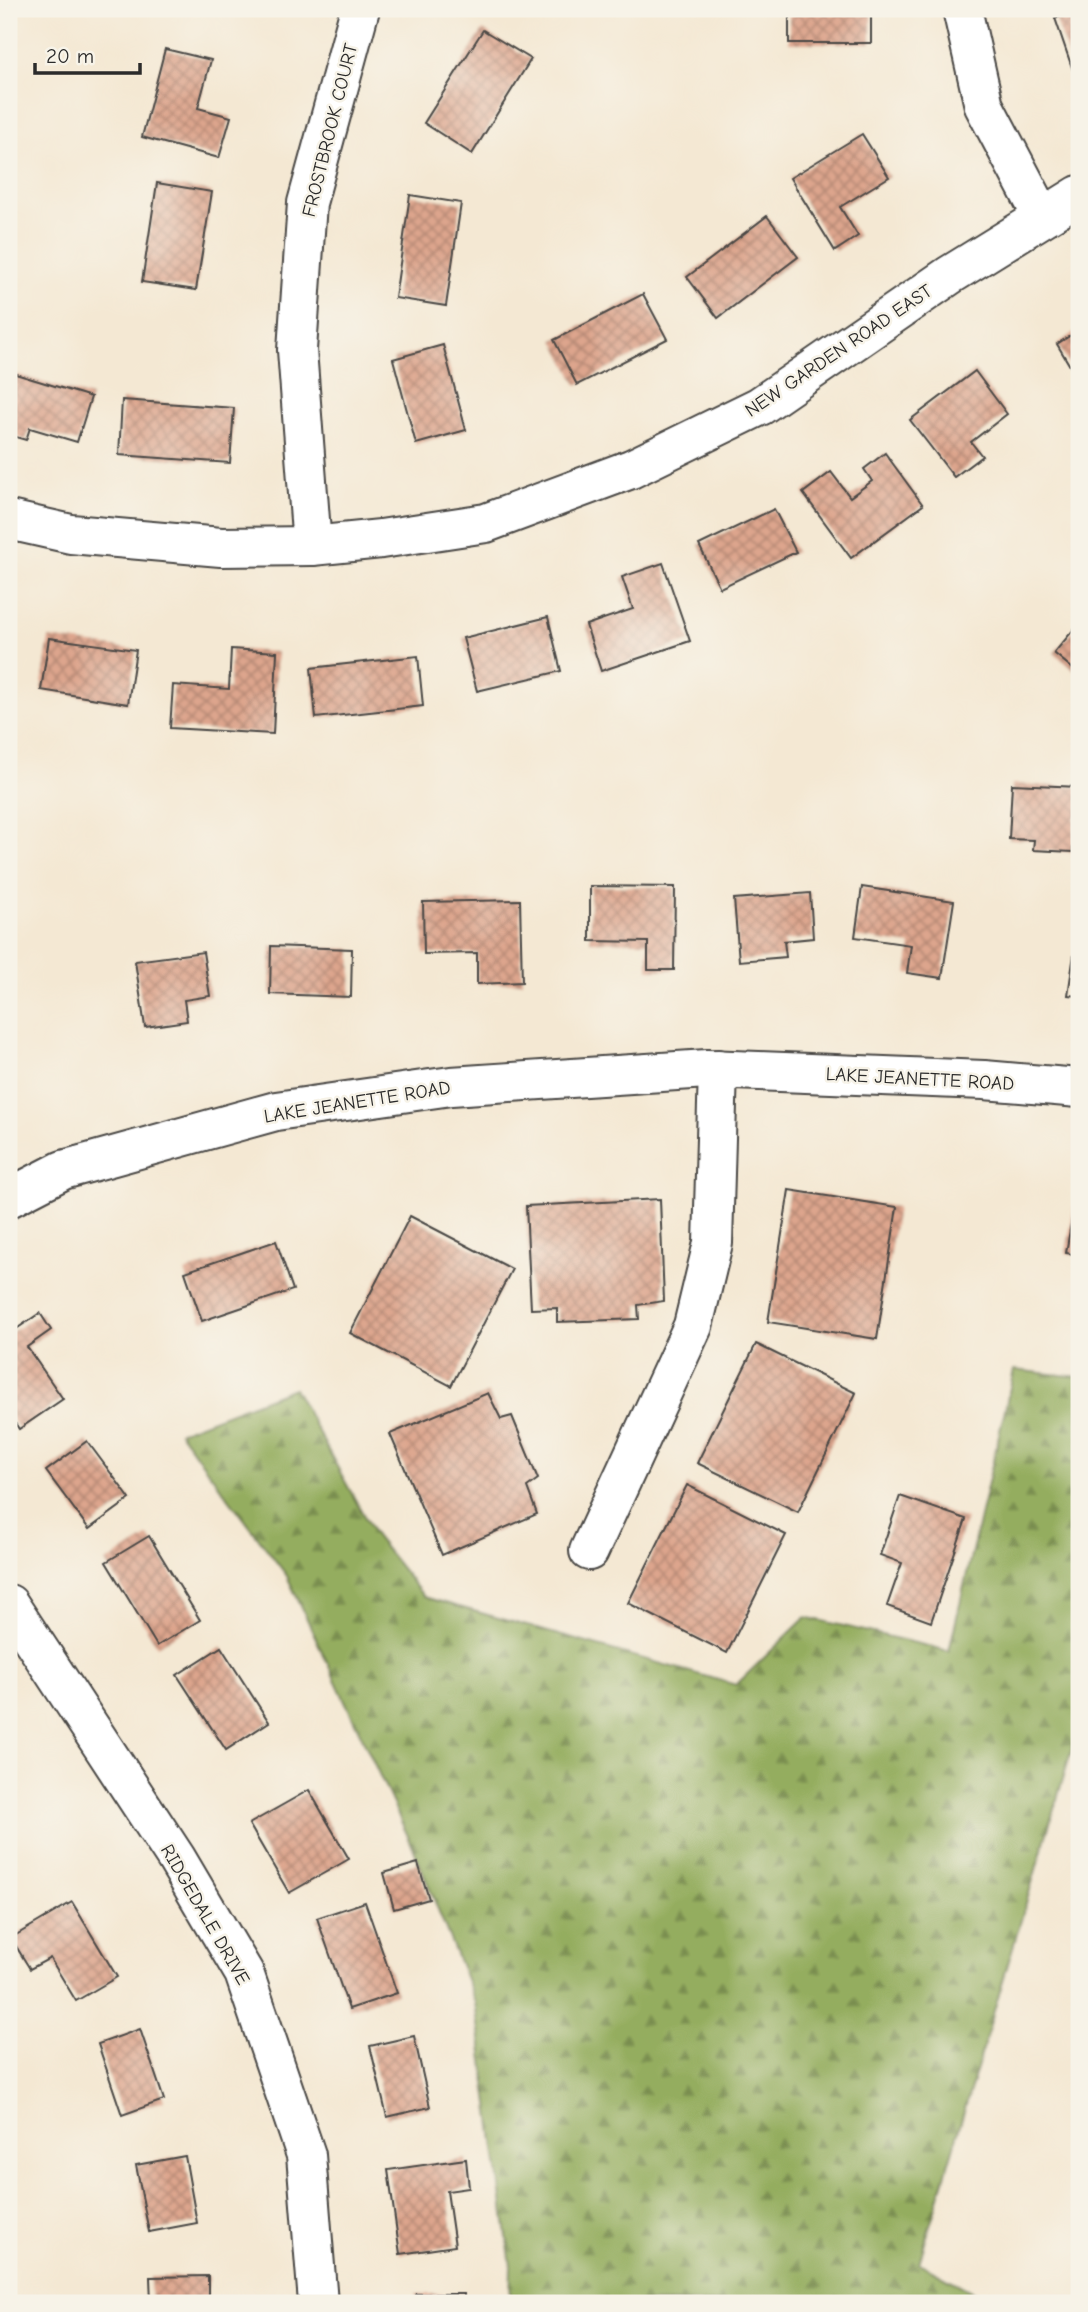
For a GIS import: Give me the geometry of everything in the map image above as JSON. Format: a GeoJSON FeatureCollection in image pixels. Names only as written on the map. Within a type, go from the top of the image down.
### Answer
{"type":"FeatureCollection","features":[{"type":"Feature","properties":{"kind":"street","name":"FROSTBROOK COURT"},"geometry":{"type":"LineString","coordinates":[[312,546],[297,350],[307,203],[360,9]]}},
{"type":"Feature","properties":{"kind":"street"},"geometry":{"type":"LineString","coordinates":[[962,9],[984,106],[1042,216]]}},
{"type":"Feature","properties":{"kind":"street","name":"NEW GARDEN ROAD EAST"},"geometry":{"type":"LineString","coordinates":[[9,520],[71,534],[221,547],[312,546],[381,539],[486,523],[631,469],[760,406],[950,275],[1079,195]]}},
{"type":"Feature","properties":{"kind":"street"},"geometry":{"type":"LineString","coordinates":[[589,1551],[693,1326],[713,1243],[718,1069]]}},
{"type":"Feature","properties":{"kind":"street","name":"LAKE JEANETTE ROAD"},"geometry":{"type":"LineString","coordinates":[[9,1198],[63,1170],[276,1111],[451,1086],[718,1069],[984,1080],[1079,1088]]}},
{"type":"Feature","properties":{"kind":"street","name":"RIDGEDALE DRIVE"},"geometry":{"type":"LineString","coordinates":[[9,1604],[176,1858],[244,1973],[306,2155],[318,2303]]}},
{"type":"Feature","properties":{"kind":"green space"},"geometry":{"type":"Polygon","coordinates":[[[1014,1370],[1079,1377],[1079,1725],[919,2263],[993,2303],[510,2303],[511,2266],[475,2002],[413,1847],[287,1576],[179,1432],[294,1388],[375,1536],[424,1597],[736,1685],[806,1617],[949,1651],[1014,1370]]]}},
{"type":"Feature","properties":{"kind":"building"},"geometry":{"type":"Polygon","coordinates":[[[193,9],[212,9],[211,14],[193,9]]]}},
{"type":"Feature","properties":{"kind":"building"},"geometry":{"type":"Polygon","coordinates":[[[789,9],[871,9],[871,43],[789,43],[789,9]]]}},
{"type":"Feature","properties":{"kind":"building"},"geometry":{"type":"Polygon","coordinates":[[[1079,9],[1079,88],[1055,18],[1079,9]]]}},
{"type":"Feature","properties":{"kind":"building"},"geometry":{"type":"Polygon","coordinates":[[[483,30],[531,59],[472,154],[424,123],[483,30]]]}},
{"type":"Feature","properties":{"kind":"building"},"geometry":{"type":"Polygon","coordinates":[[[165,49],[211,60],[198,108],[231,117],[219,158],[142,137],[165,49]]]}},
{"type":"Feature","properties":{"kind":"building"},"geometry":{"type":"Polygon","coordinates":[[[862,134],[889,177],[840,207],[858,236],[835,251],[790,178],[862,134]]]}},
{"type":"Feature","properties":{"kind":"building"},"geometry":{"type":"Polygon","coordinates":[[[157,183],[212,192],[196,290],[142,282],[157,183]]]}},
{"type":"Feature","properties":{"kind":"building"},"geometry":{"type":"Polygon","coordinates":[[[410,195],[461,203],[446,306],[395,298],[410,195]]]}},
{"type":"Feature","properties":{"kind":"building"},"geometry":{"type":"Polygon","coordinates":[[[767,216],[798,257],[718,318],[687,277],[767,216]]]}},
{"type":"Feature","properties":{"kind":"building"},"geometry":{"type":"Polygon","coordinates":[[[643,294],[667,339],[577,385],[554,340],[643,294]]]}},
{"type":"Feature","properties":{"kind":"building"},"geometry":{"type":"Polygon","coordinates":[[[1079,330],[1079,381],[1057,344],[1079,330]]]}},
{"type":"Feature","properties":{"kind":"building"},"geometry":{"type":"Polygon","coordinates":[[[443,345],[466,430],[416,444],[393,359],[443,345]]]}},
{"type":"Feature","properties":{"kind":"building"},"geometry":{"type":"Polygon","coordinates":[[[975,371],[1007,414],[971,442],[982,456],[954,477],[910,420],[975,371]]]}},
{"type":"Feature","properties":{"kind":"building"},"geometry":{"type":"Polygon","coordinates":[[[9,372],[91,397],[77,442],[30,428],[26,440],[9,435],[9,372]]]}},
{"type":"Feature","properties":{"kind":"building"},"geometry":{"type":"Polygon","coordinates":[[[122,400],[234,408],[230,463],[119,455],[122,400]]]}},
{"type":"Feature","properties":{"kind":"building"},"geometry":{"type":"Polygon","coordinates":[[[885,453],[923,505],[851,558],[803,493],[831,472],[850,497],[872,481],[864,469],[885,453]]]}},
{"type":"Feature","properties":{"kind":"building"},"geometry":{"type":"Polygon","coordinates":[[[774,509],[796,552],[720,588],[699,545],[774,509]]]}},
{"type":"Feature","properties":{"kind":"building"},"geometry":{"type":"Polygon","coordinates":[[[663,563],[690,641],[601,671],[586,625],[633,609],[622,577],[663,563]]]}},
{"type":"Feature","properties":{"kind":"building"},"geometry":{"type":"Polygon","coordinates":[[[548,617],[561,671],[477,691],[463,638],[548,617]]]}},
{"type":"Feature","properties":{"kind":"building"},"geometry":{"type":"Polygon","coordinates":[[[1079,623],[1079,674],[1054,653],[1079,623]]]}},
{"type":"Feature","properties":{"kind":"building"},"geometry":{"type":"Polygon","coordinates":[[[49,638],[136,650],[128,704],[41,690],[49,638]]]}},
{"type":"Feature","properties":{"kind":"building"},"geometry":{"type":"Polygon","coordinates":[[[231,649],[277,652],[273,734],[170,728],[173,685],[229,689],[231,649]]]}},
{"type":"Feature","properties":{"kind":"building"},"geometry":{"type":"Polygon","coordinates":[[[418,656],[423,706],[316,718],[311,668],[418,656]]]}},
{"type":"Feature","properties":{"kind":"building"},"geometry":{"type":"Polygon","coordinates":[[[1012,784],[1079,787],[1079,816],[1075,816],[1073,852],[1033,850],[1034,840],[1009,839],[1012,784]]]}},
{"type":"Feature","properties":{"kind":"building"},"geometry":{"type":"Polygon","coordinates":[[[590,886],[675,887],[674,970],[648,970],[648,942],[590,941],[590,886]]]}},
{"type":"Feature","properties":{"kind":"building"},"geometry":{"type":"Polygon","coordinates":[[[862,887],[954,901],[942,978],[907,973],[911,945],[855,937],[862,887]]]}},
{"type":"Feature","properties":{"kind":"building"},"geometry":{"type":"Polygon","coordinates":[[[810,893],[813,938],[784,941],[786,957],[739,961],[734,899],[810,893]]]}},
{"type":"Feature","properties":{"kind":"building"},"geometry":{"type":"Polygon","coordinates":[[[520,900],[522,982],[477,984],[477,953],[424,954],[423,902],[520,900]]]}},
{"type":"Feature","properties":{"kind":"building"},"geometry":{"type":"Polygon","coordinates":[[[1079,927],[1079,996],[1068,995],[1079,927]]]}},
{"type":"Feature","properties":{"kind":"building"},"geometry":{"type":"Polygon","coordinates":[[[271,946],[352,949],[351,997],[270,994],[271,946]]]}},
{"type":"Feature","properties":{"kind":"building"},"geometry":{"type":"Polygon","coordinates":[[[203,952],[210,996],[184,1000],[187,1021],[145,1027],[135,961],[203,952]]]}},
{"type":"Feature","properties":{"kind":"building"},"geometry":{"type":"Polygon","coordinates":[[[789,1190],[897,1207],[877,1339],[768,1322],[789,1190]]]}},
{"type":"Feature","properties":{"kind":"building"},"geometry":{"type":"Polygon","coordinates":[[[1076,1195],[1079,1196],[1079,1255],[1066,1253],[1076,1195]]]}},
{"type":"Feature","properties":{"kind":"building"},"geometry":{"type":"Polygon","coordinates":[[[660,1199],[664,1301],[638,1305],[639,1319],[557,1322],[557,1308],[531,1309],[526,1206],[660,1199]]]}},
{"type":"Feature","properties":{"kind":"building"},"geometry":{"type":"Polygon","coordinates":[[[410,1216],[512,1269],[451,1386],[350,1333],[410,1216]]]}},
{"type":"Feature","properties":{"kind":"building"},"geometry":{"type":"Polygon","coordinates":[[[276,1241],[293,1290],[202,1321],[185,1272],[276,1241]]]}},
{"type":"Feature","properties":{"kind":"building"},"geometry":{"type":"Polygon","coordinates":[[[40,1313],[51,1330],[27,1347],[63,1399],[19,1429],[9,1414],[9,1334],[40,1313]]]}},
{"type":"Feature","properties":{"kind":"building"},"geometry":{"type":"Polygon","coordinates":[[[756,1344],[856,1393],[798,1512],[697,1463],[756,1344]]]}},
{"type":"Feature","properties":{"kind":"building"},"geometry":{"type":"Polygon","coordinates":[[[488,1393],[501,1419],[512,1416],[538,1479],[527,1487],[537,1514],[442,1555],[390,1434],[488,1393]]]}},
{"type":"Feature","properties":{"kind":"building"},"geometry":{"type":"Polygon","coordinates":[[[87,1441],[130,1499],[89,1529],[46,1471],[87,1441]]]}},
{"type":"Feature","properties":{"kind":"building"},"geometry":{"type":"Polygon","coordinates":[[[687,1485],[786,1535],[727,1653],[628,1603],[687,1485]]]}},
{"type":"Feature","properties":{"kind":"building"},"geometry":{"type":"Polygon","coordinates":[[[900,1496],[966,1519],[931,1622],[887,1606],[902,1563],[880,1555],[900,1496]]]}},
{"type":"Feature","properties":{"kind":"building"},"geometry":{"type":"Polygon","coordinates":[[[149,1536],[200,1620],[157,1646],[106,1562],[149,1536]]]}},
{"type":"Feature","properties":{"kind":"building"},"geometry":{"type":"Polygon","coordinates":[[[221,1647],[269,1722],[226,1750],[177,1675],[221,1647]]]}},
{"type":"Feature","properties":{"kind":"building"},"geometry":{"type":"Polygon","coordinates":[[[309,1790],[349,1859],[289,1893],[249,1824],[309,1790]]]}},
{"type":"Feature","properties":{"kind":"building"},"geometry":{"type":"Polygon","coordinates":[[[418,1863],[429,1899],[394,1909],[384,1873],[418,1863]]]}},
{"type":"Feature","properties":{"kind":"building"},"geometry":{"type":"Polygon","coordinates":[[[72,1902],[117,1977],[76,2001],[50,1958],[30,1969],[11,1938],[72,1902]]]}},
{"type":"Feature","properties":{"kind":"building"},"geometry":{"type":"Polygon","coordinates":[[[365,1902],[397,1993],[349,2009],[317,1918],[365,1902]]]}},
{"type":"Feature","properties":{"kind":"building"},"geometry":{"type":"Polygon","coordinates":[[[140,2029],[164,2100],[122,2115],[98,2044],[140,2029]]]}},
{"type":"Feature","properties":{"kind":"building"},"geometry":{"type":"Polygon","coordinates":[[[414,2036],[430,2107],[387,2117],[370,2046],[414,2036]]]}},
{"type":"Feature","properties":{"kind":"building"},"geometry":{"type":"Polygon","coordinates":[[[185,2156],[197,2223],[149,2232],[136,2165],[185,2156]]]}},
{"type":"Feature","properties":{"kind":"building"},"geometry":{"type":"Polygon","coordinates":[[[466,2159],[469,2188],[447,2191],[455,2246],[400,2254],[388,2170],[466,2159]]]}},
{"type":"Feature","properties":{"kind":"building"},"geometry":{"type":"Polygon","coordinates":[[[208,2276],[208,2303],[151,2303],[150,2277],[208,2276]]]}},
{"type":"Feature","properties":{"kind":"building"},"geometry":{"type":"Polygon","coordinates":[[[416,2294],[464,2294],[464,2303],[416,2303],[416,2294]]]}}]}
